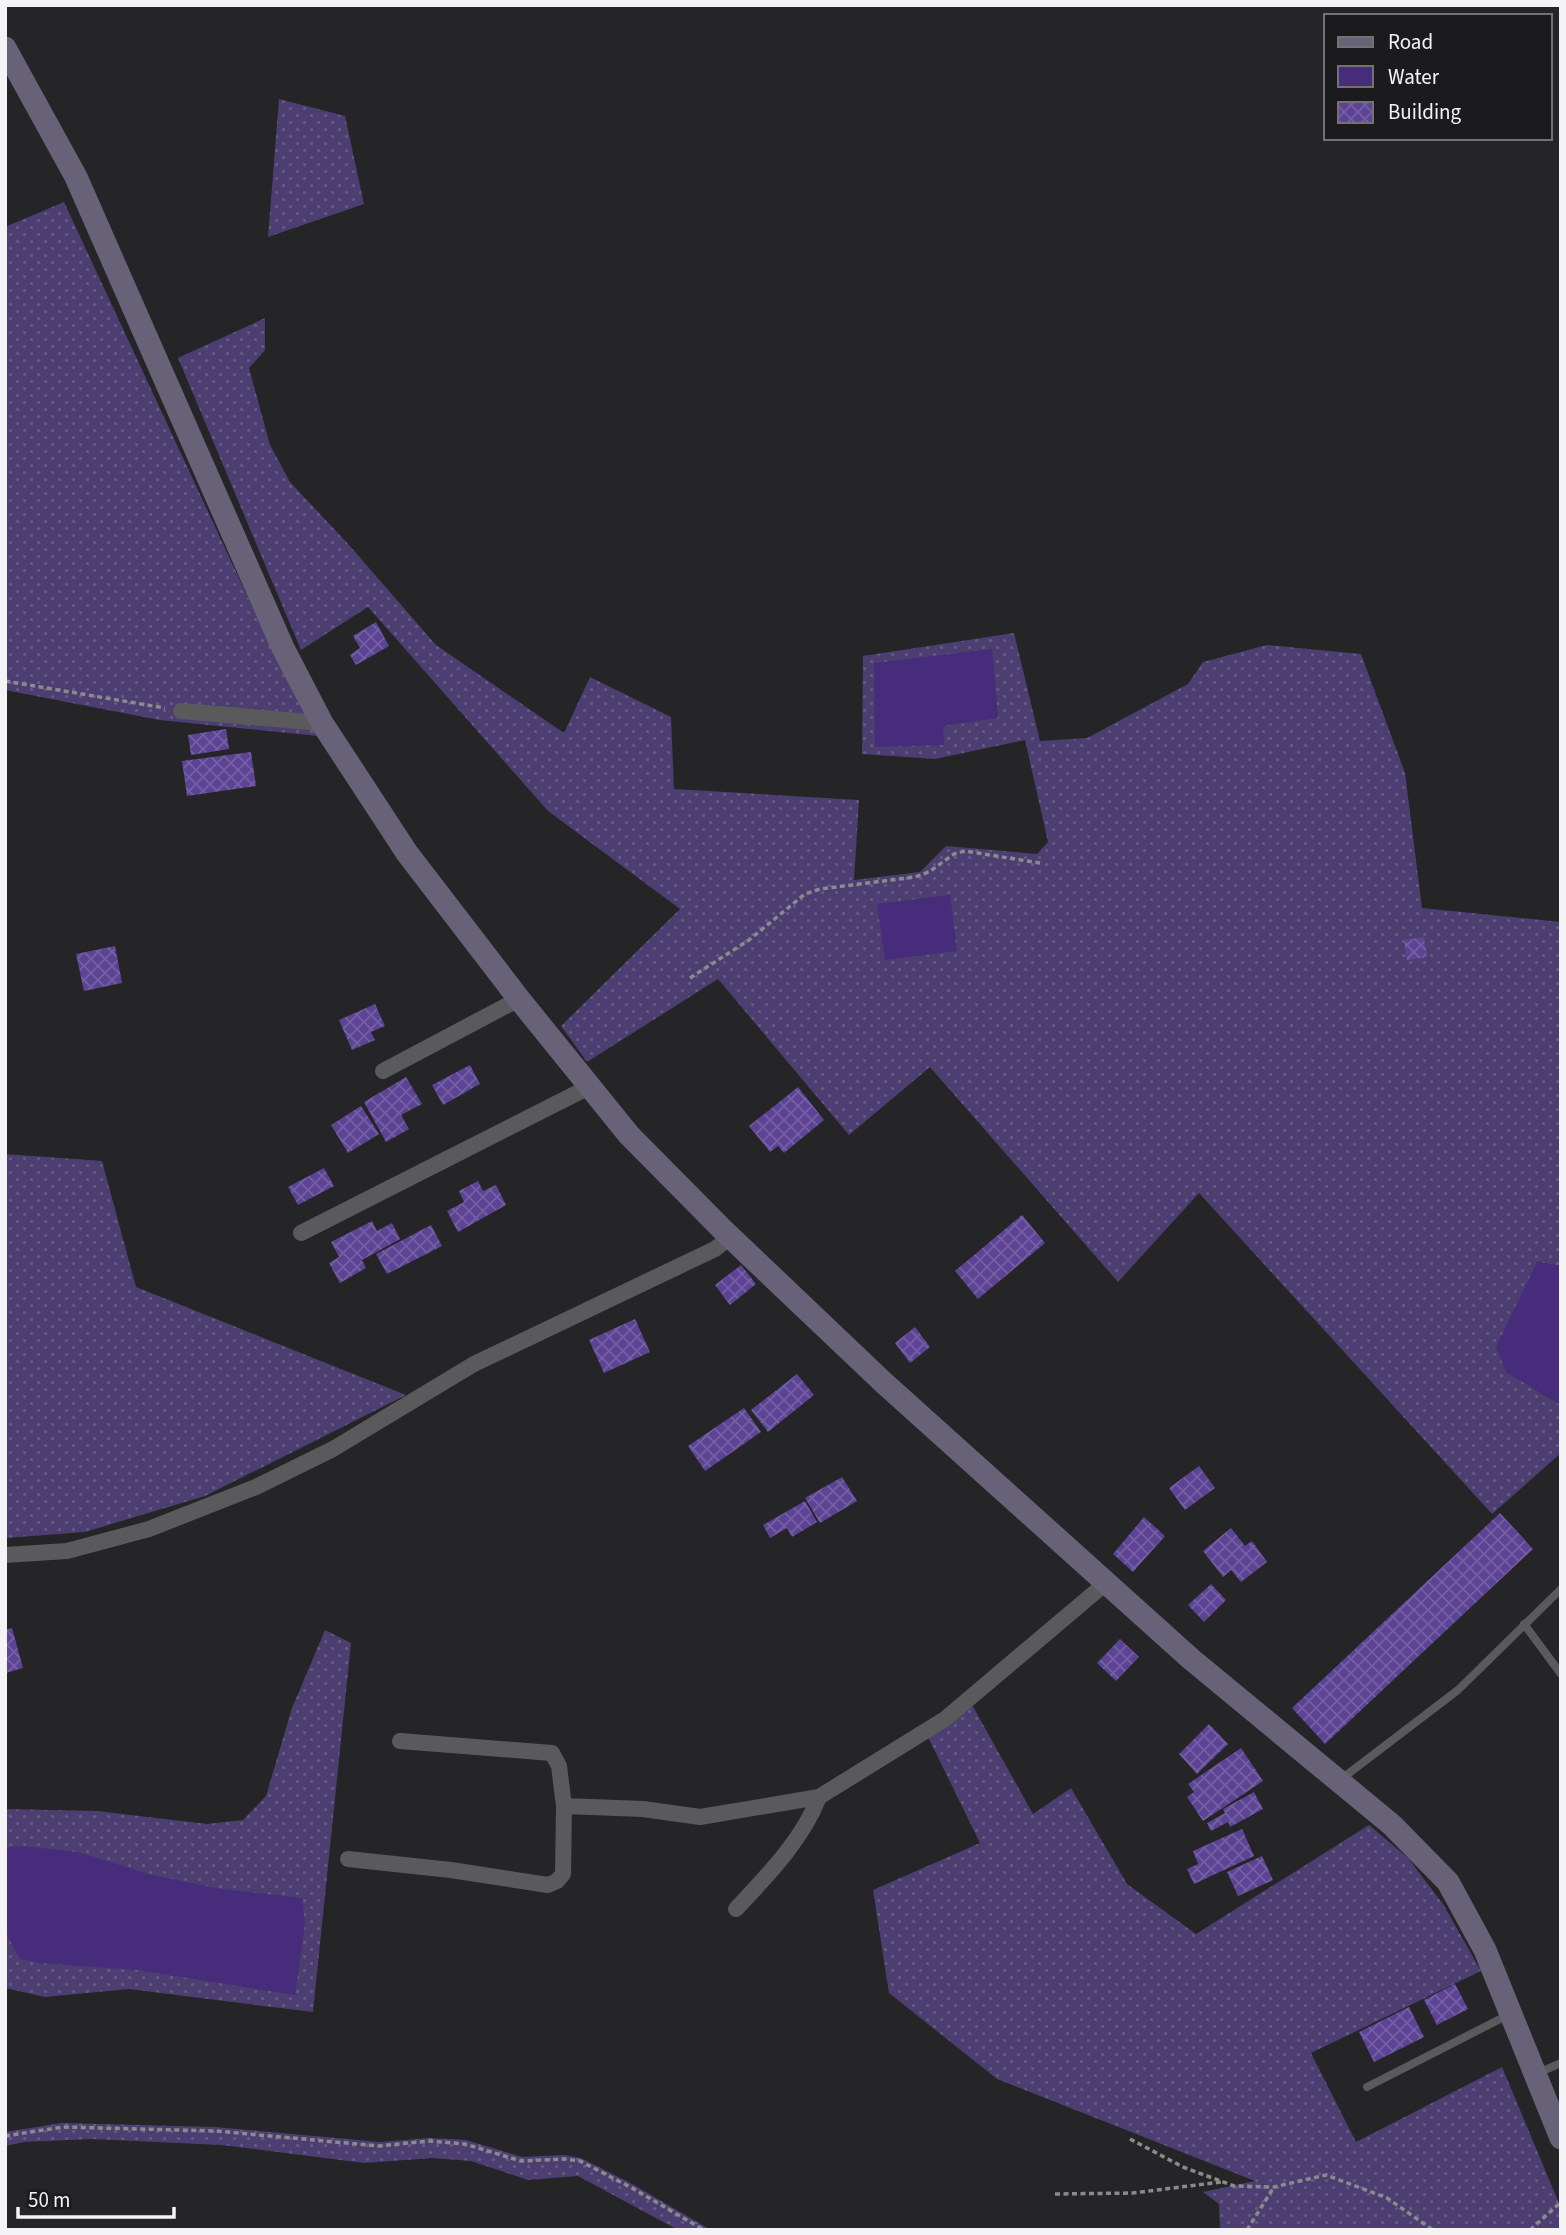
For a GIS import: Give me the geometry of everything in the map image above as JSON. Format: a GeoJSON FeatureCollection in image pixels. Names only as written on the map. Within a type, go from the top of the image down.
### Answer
{"type":"FeatureCollection","features":[{"type":"Feature","properties":{"kind":"street"},"geometry":{"type":"LineString","coordinates":[[5,48],[76,177],[283,648],[321,723],[407,853],[519,999],[629,1135],[730,1237],[884,1383],[1106,1583],[1191,1659],[1392,1825],[1448,1882],[1485,1950],[1561,2138]]}},
{"type":"Feature","properties":{"kind":"street"},"geometry":{"type":"LineString","coordinates":[[181,711],[321,723]]}},
{"type":"Feature","properties":{"kind":"street"},"geometry":{"type":"LineString","coordinates":[[383,1071],[519,999]]}},
{"type":"Feature","properties":{"kind":"street"},"geometry":{"type":"LineString","coordinates":[[301,1233],[589,1087]]}},
{"type":"Feature","properties":{"kind":"street"},"geometry":{"type":"LineString","coordinates":[[5,1555],[67,1551],[149,1529],[256,1487],[333,1449],[474,1364],[715,1249],[730,1237]]}},
{"type":"Feature","properties":{"kind":"street"},"geometry":{"type":"LineString","coordinates":[[564,1806],[643,1809],[700,1817],[819,1797],[944,1719],[1106,1583]]}},
{"type":"Feature","properties":{"kind":"street"},"geometry":{"type":"LineString","coordinates":[[348,1858],[548,1885],[563,1874],[564,1806],[559,1766],[552,1753],[400,1741]]}},
{"type":"Feature","properties":{"kind":"street"},"geometry":{"type":"LineString","coordinates":[[736,1909],[774,1867],[814,1810],[819,1797]]}},
{"type":"Feature","properties":{"kind":"lane"},"geometry":{"type":"LineString","coordinates":[[1340,1780],[1458,1690],[1561,1589]]}},
{"type":"Feature","properties":{"kind":"lane"},"geometry":{"type":"LineString","coordinates":[[1524,1624],[1561,1674]]}},
{"type":"Feature","properties":{"kind":"lane"},"geometry":{"type":"LineString","coordinates":[[1367,2087],[1511,2014]]}},
{"type":"Feature","properties":{"kind":"lane"},"geometry":{"type":"LineString","coordinates":[[1535,2074],[1561,2063]]}},
{"type":"Feature","properties":{"kind":"path"},"geometry":{"type":"LineString","coordinates":[[5,681],[181,711]]}},
{"type":"Feature","properties":{"kind":"path"},"geometry":{"type":"LineString","coordinates":[[690,978],[749,940],[805,894],[820,889],[915,877],[929,873],[954,854],[965,851],[1040,863]]}},
{"type":"Feature","properties":{"kind":"path"},"geometry":{"type":"LineString","coordinates":[[5,2136],[63,2127],[216,2131],[379,2146],[429,2141],[465,2144],[521,2161],[580,2161],[704,2230]]}},
{"type":"Feature","properties":{"kind":"path"},"geometry":{"type":"LineString","coordinates":[[1130,2139],[1183,2167],[1234,2186],[1273,2187],[1326,2175],[1387,2198],[1433,2230]]}},
{"type":"Feature","properties":{"kind":"path"},"geometry":{"type":"LineString","coordinates":[[1055,2194],[1133,2193],[1223,2182]]}},
{"type":"Feature","properties":{"kind":"path"},"geometry":{"type":"LineString","coordinates":[[1247,2230],[1273,2187]]}},
{"type":"Feature","properties":{"kind":"path"},"geometry":{"type":"LineString","coordinates":[[1530,2230],[1561,2202]]}},
{"type":"Feature","properties":{"kind":"shaded area"},"geometry":{"type":"Polygon","coordinates":[[[279,99],[345,116],[364,204],[268,237],[279,99]]]}},
{"type":"Feature","properties":{"kind":"shaded area"},"geometry":{"type":"Polygon","coordinates":[[[64,202],[277,660],[318,736],[159,720],[5,690],[5,227],[64,202]]]}},
{"type":"Feature","properties":{"kind":"shaded area"},"geometry":{"type":"Polygon","coordinates":[[[265,318],[265,350],[249,368],[270,445],[290,482],[436,645],[564,733],[590,677],[671,717],[674,789],[859,800],[854,880],[920,872],[946,846],[1037,854],[1048,842],[1025,740],[935,759],[862,754],[863,656],[1014,633],[1040,741],[1087,738],[1188,684],[1203,662],[1267,645],[1361,654],[1405,773],[1422,908],[1561,922],[1561,1266],[1537,1262],[1507,1372],[1561,1405],[1561,1453],[1492,1514],[1199,1193],[1118,1282],[930,1067],[849,1135],[718,979],[587,1062],[561,1026],[680,909],[548,811],[368,607],[301,650],[178,358],[265,318]]]}},
{"type":"Feature","properties":{"kind":"shaded area"},"geometry":{"type":"Polygon","coordinates":[[[5,1154],[102,1161],[136,1287],[406,1395],[205,1496],[85,1532],[5,1538],[5,1154]]]}},
{"type":"Feature","properties":{"kind":"shaded area"},"geometry":{"type":"Polygon","coordinates":[[[325,1630],[351,1643],[313,2012],[129,1989],[45,1997],[5,1988],[5,1809],[97,1811],[207,1824],[243,1820],[266,1796],[292,1708],[325,1630]]]}},
{"type":"Feature","properties":{"kind":"shaded area"},"geometry":{"type":"Polygon","coordinates":[[[971,1703],[1033,1814],[1071,1788],[1127,1884],[1196,1934],[1369,1825],[1408,1858],[1443,1904],[1481,1971],[1311,2053],[1356,2142],[1502,2067],[1561,2208],[1561,2230],[1220,2230],[1219,2204],[1203,2192],[1255,2181],[997,2079],[889,1993],[873,1890],[980,1843],[927,1735],[971,1703]]]}},
{"type":"Feature","properties":{"kind":"shaded area"},"geometry":{"type":"Polygon","coordinates":[[[62,2123],[216,2127],[380,2142],[429,2138],[466,2140],[522,2157],[564,2155],[581,2158],[634,2185],[711,2230],[678,2230],[578,2176],[528,2180],[471,2161],[433,2158],[364,2163],[222,2145],[91,2139],[24,2142],[5,2146],[5,2132],[62,2123]]]}},
{"type":"Feature","properties":{"kind":"water"},"geometry":{"type":"Polygon","coordinates":[[[992,649],[998,718],[943,726],[944,745],[875,747],[874,663],[992,649]]]}},
{"type":"Feature","properties":{"kind":"water"},"geometry":{"type":"Polygon","coordinates":[[[950,895],[957,951],[885,960],[877,904],[950,895]]]}},
{"type":"Feature","properties":{"kind":"water"},"geometry":{"type":"Polygon","coordinates":[[[1537,1262],[1561,1266],[1561,1405],[1506,1372],[1496,1347],[1537,1262]]]}},
{"type":"Feature","properties":{"kind":"water"},"geometry":{"type":"Polygon","coordinates":[[[22,1846],[77,1852],[152,1875],[221,1889],[302,1898],[305,1924],[295,1995],[138,1970],[39,1963],[20,1959],[5,1931],[5,1848],[22,1846]]]}},
{"type":"Feature","properties":{"kind":"building"},"geometry":{"type":"Polygon","coordinates":[[[376,622],[389,646],[356,665],[350,655],[360,648],[353,636],[376,622]]]}},
{"type":"Feature","properties":{"kind":"building"},"geometry":{"type":"Polygon","coordinates":[[[226,729],[229,749],[191,755],[188,735],[226,729]]]}},
{"type":"Feature","properties":{"kind":"building"},"geometry":{"type":"Polygon","coordinates":[[[251,752],[256,786],[187,796],[182,761],[251,752]]]}},
{"type":"Feature","properties":{"kind":"building"},"geometry":{"type":"Polygon","coordinates":[[[1424,937],[1427,957],[1407,960],[1404,940],[1424,937]]]}},
{"type":"Feature","properties":{"kind":"building"},"geometry":{"type":"Polygon","coordinates":[[[115,946],[122,983],[84,991],[76,954],[115,946]]]}},
{"type":"Feature","properties":{"kind":"building"},"geometry":{"type":"Polygon","coordinates":[[[375,1004],[385,1026],[371,1032],[375,1040],[352,1050],[339,1020],[375,1004]]]}},
{"type":"Feature","properties":{"kind":"building"},"geometry":{"type":"Polygon","coordinates":[[[470,1065],[480,1084],[443,1105],[432,1085],[470,1065]]]}},
{"type":"Feature","properties":{"kind":"building"},"geometry":{"type":"Polygon","coordinates":[[[406,1077],[422,1104],[401,1115],[409,1129],[386,1142],[364,1102],[406,1077]]]}},
{"type":"Feature","properties":{"kind":"building"},"geometry":{"type":"Polygon","coordinates":[[[798,1087],[824,1120],[784,1153],[778,1146],[770,1152],[749,1126],[798,1087]]]}},
{"type":"Feature","properties":{"kind":"building"},"geometry":{"type":"Polygon","coordinates":[[[361,1106],[379,1134],[348,1153],[331,1125],[361,1106]]]}},
{"type":"Feature","properties":{"kind":"building"},"geometry":{"type":"Polygon","coordinates":[[[324,1168],[334,1186],[298,1205],[288,1187],[324,1168]]]}},
{"type":"Feature","properties":{"kind":"building"},"geometry":{"type":"Polygon","coordinates":[[[478,1181],[483,1191],[496,1185],[506,1205],[458,1232],[447,1211],[464,1202],[459,1191],[478,1181]]]}},
{"type":"Feature","properties":{"kind":"building"},"geometry":{"type":"Polygon","coordinates":[[[1022,1215],[1045,1243],[978,1299],[955,1271],[1022,1215]]]}},
{"type":"Feature","properties":{"kind":"building"},"geometry":{"type":"Polygon","coordinates":[[[372,1221],[377,1231],[392,1223],[400,1239],[362,1260],[366,1268],[340,1283],[329,1263],[339,1257],[331,1242],[372,1221]]]}},
{"type":"Feature","properties":{"kind":"building"},"geometry":{"type":"Polygon","coordinates":[[[431,1225],[442,1246],[387,1274],[376,1254],[431,1225]]]}},
{"type":"Feature","properties":{"kind":"building"},"geometry":{"type":"Polygon","coordinates":[[[741,1265],[756,1284],[730,1305],[715,1285],[741,1265]]]}},
{"type":"Feature","properties":{"kind":"building"},"geometry":{"type":"Polygon","coordinates":[[[635,1319],[650,1352],[604,1373],[589,1340],[635,1319]]]}},
{"type":"Feature","properties":{"kind":"building"},"geometry":{"type":"Polygon","coordinates":[[[915,1327],[930,1347],[910,1363],[895,1343],[915,1327]]]}},
{"type":"Feature","properties":{"kind":"building"},"geometry":{"type":"Polygon","coordinates":[[[797,1374],[814,1395],[768,1432],[751,1410],[797,1374]]]}},
{"type":"Feature","properties":{"kind":"building"},"geometry":{"type":"Polygon","coordinates":[[[744,1408],[761,1432],[705,1471],[688,1446],[744,1408]]]}},
{"type":"Feature","properties":{"kind":"building"},"geometry":{"type":"Polygon","coordinates":[[[1199,1466],[1215,1488],[1185,1510],[1169,1488],[1199,1466]]]}},
{"type":"Feature","properties":{"kind":"building"},"geometry":{"type":"Polygon","coordinates":[[[842,1477],[857,1501],[820,1523],[805,1498],[842,1477]]]}},
{"type":"Feature","properties":{"kind":"building"},"geometry":{"type":"Polygon","coordinates":[[[805,1501],[817,1522],[792,1537],[787,1528],[770,1538],[763,1525],[805,1501]]]}},
{"type":"Feature","properties":{"kind":"building"},"geometry":{"type":"Polygon","coordinates":[[[1500,1513],[1533,1549],[1325,1744],[1292,1708],[1500,1513]]]}},
{"type":"Feature","properties":{"kind":"building"},"geometry":{"type":"Polygon","coordinates":[[[1144,1517],[1165,1536],[1133,1572],[1113,1554],[1144,1517]]]}},
{"type":"Feature","properties":{"kind":"building"},"geometry":{"type":"Polygon","coordinates":[[[1231,1528],[1245,1546],[1252,1541],[1267,1562],[1241,1582],[1231,1570],[1223,1577],[1203,1551],[1231,1528]]]}},
{"type":"Feature","properties":{"kind":"building"},"geometry":{"type":"Polygon","coordinates":[[[1211,1584],[1226,1600],[1204,1622],[1188,1605],[1211,1584]]]}},
{"type":"Feature","properties":{"kind":"building"},"geometry":{"type":"Polygon","coordinates":[[[12,1628],[23,1668],[6,1673],[5,1630],[12,1628]]]}},
{"type":"Feature","properties":{"kind":"building"},"geometry":{"type":"Polygon","coordinates":[[[1120,1639],[1139,1657],[1116,1681],[1097,1663],[1120,1639]]]}},
{"type":"Feature","properties":{"kind":"building"},"geometry":{"type":"Polygon","coordinates":[[[1209,1724],[1228,1744],[1197,1774],[1179,1754],[1209,1724]]]}},
{"type":"Feature","properties":{"kind":"building"},"geometry":{"type":"Polygon","coordinates":[[[1241,1748],[1263,1781],[1203,1821],[1187,1797],[1194,1792],[1188,1784],[1241,1748]]]}},
{"type":"Feature","properties":{"kind":"building"},"geometry":{"type":"Polygon","coordinates":[[[1254,1792],[1263,1809],[1230,1827],[1228,1822],[1211,1831],[1207,1823],[1225,1813],[1223,1809],[1254,1792]]]}},
{"type":"Feature","properties":{"kind":"building"},"geometry":{"type":"Polygon","coordinates":[[[1242,1829],[1254,1856],[1194,1884],[1187,1869],[1198,1864],[1193,1851],[1242,1829]]]}},
{"type":"Feature","properties":{"kind":"building"},"geometry":{"type":"Polygon","coordinates":[[[1262,1856],[1273,1880],[1238,1896],[1227,1872],[1262,1856]]]}},
{"type":"Feature","properties":{"kind":"building"},"geometry":{"type":"Polygon","coordinates":[[[1455,1984],[1468,2009],[1437,2025],[1424,2000],[1455,1984]]]}},
{"type":"Feature","properties":{"kind":"building"},"geometry":{"type":"Polygon","coordinates":[[[1409,2007],[1424,2037],[1374,2062],[1359,2032],[1409,2007]]]}}]}
